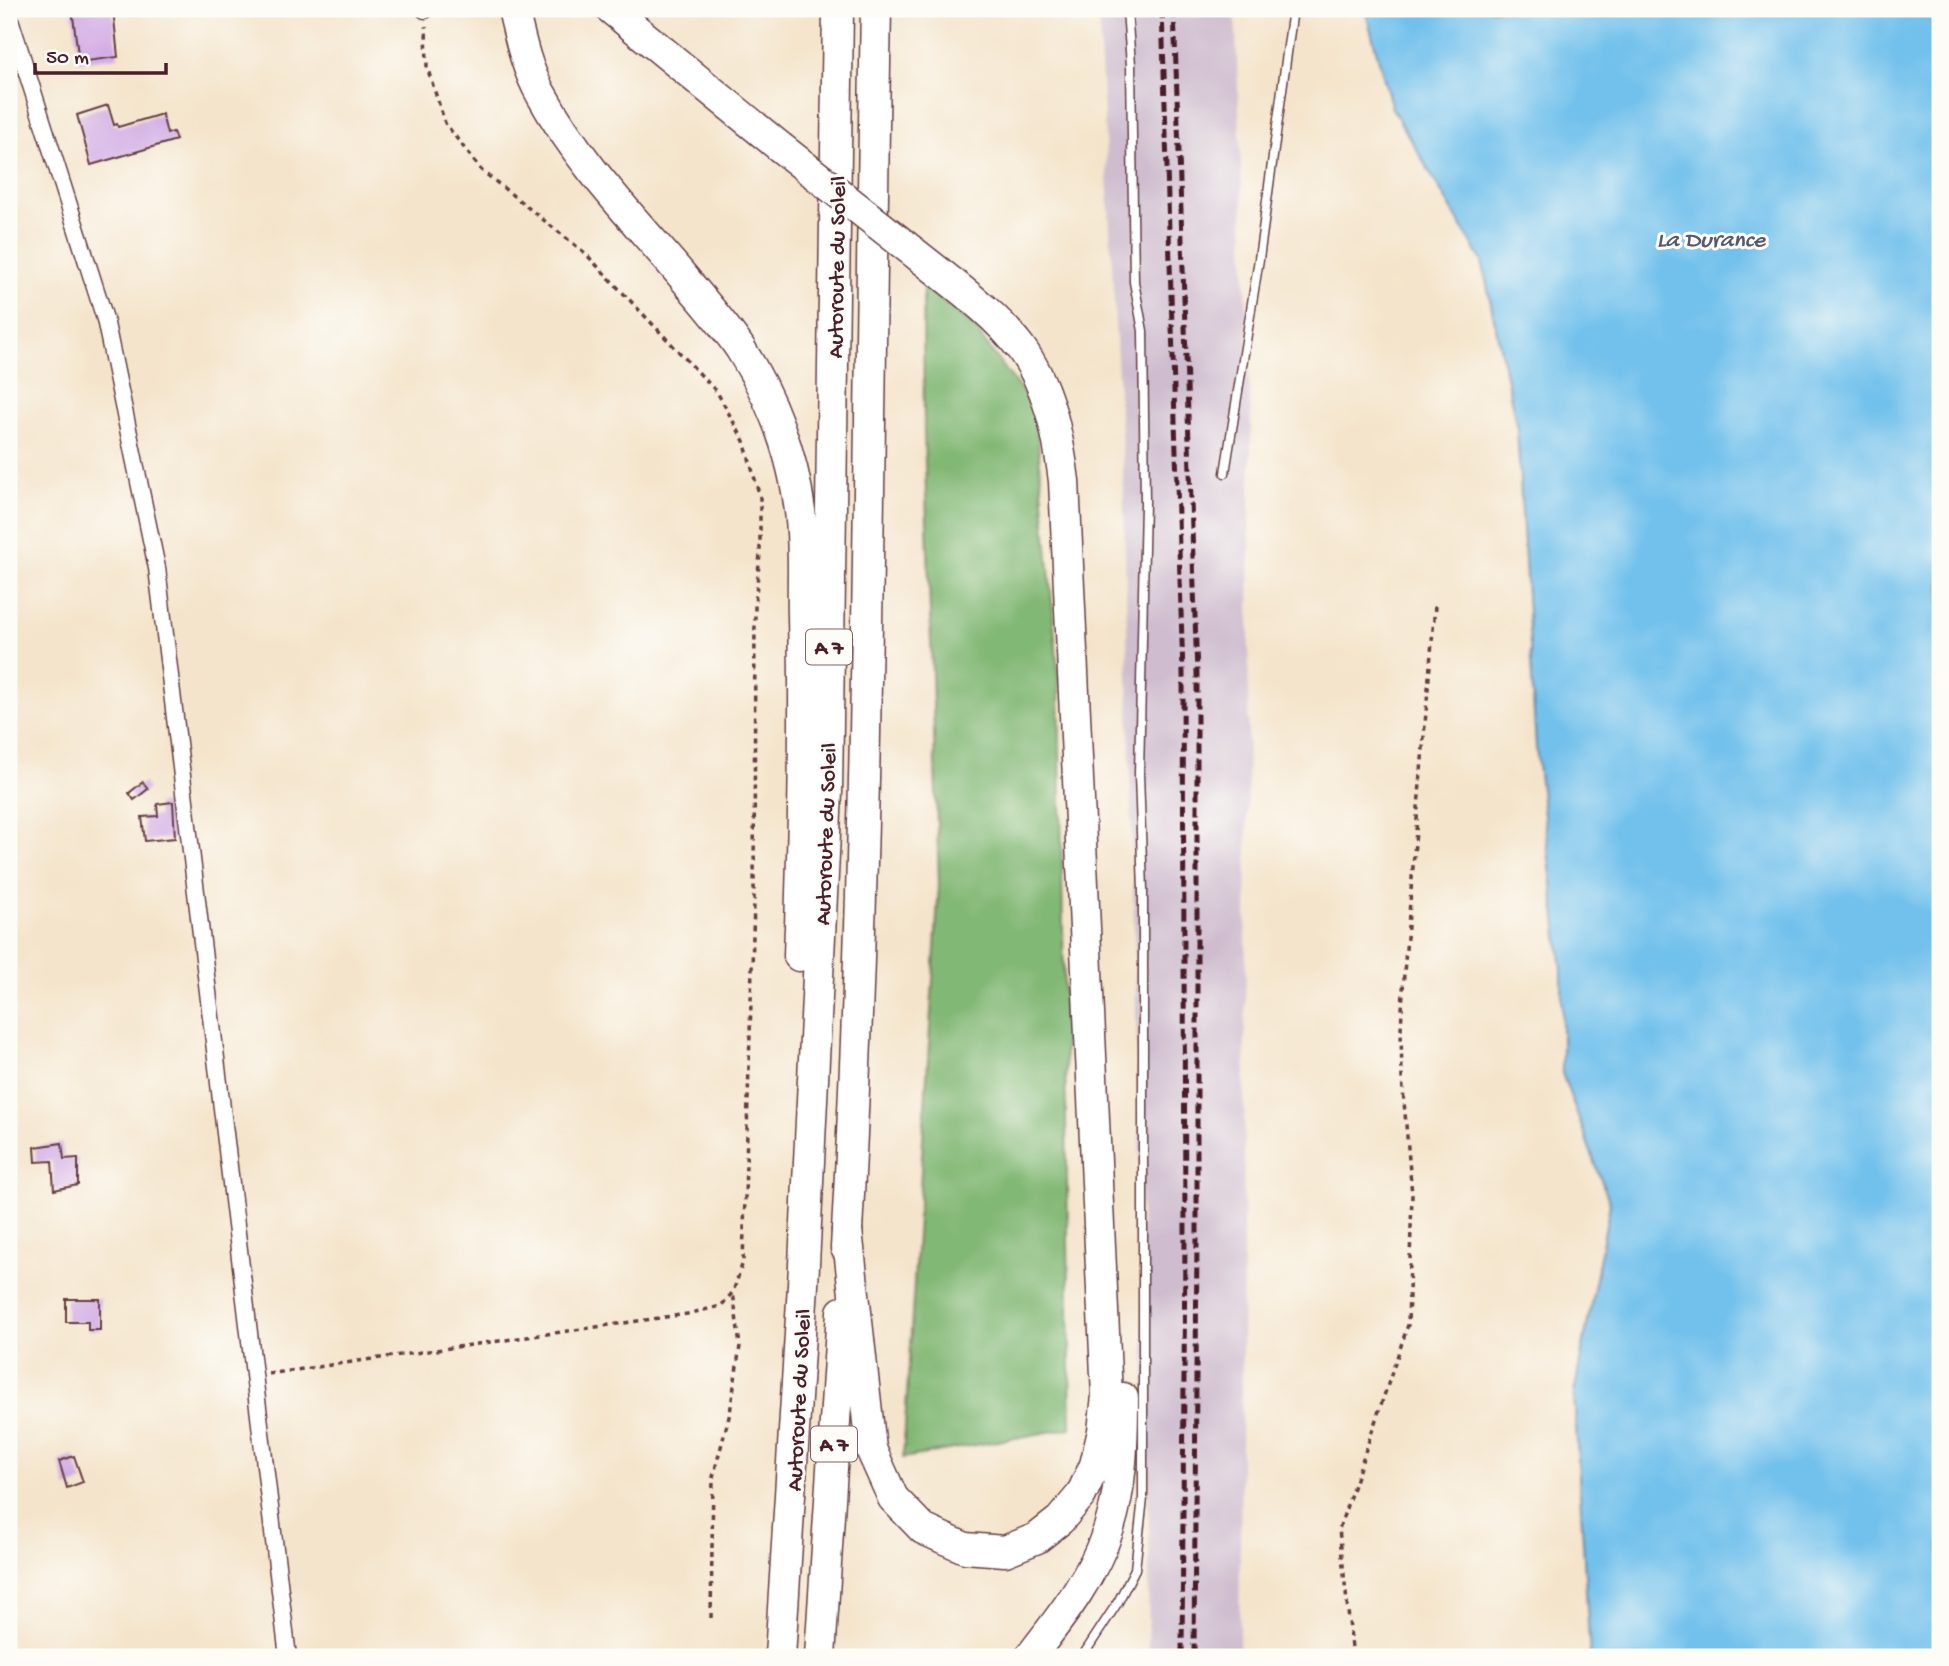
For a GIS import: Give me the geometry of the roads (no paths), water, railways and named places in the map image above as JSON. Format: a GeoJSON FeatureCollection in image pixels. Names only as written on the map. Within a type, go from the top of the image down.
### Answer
{"type":"FeatureCollection","features":[{"type":"Feature","properties":{"kind":"highway"},"geometry":{"type":"LineString","coordinates":[[513,9],[523,50],[540,92],[565,133],[605,186],[716,315],[740,348],[764,392],[784,438],[800,511],[805,675],[803,832],[792,1120],[803,1285]]}},
{"type":"Feature","properties":{"kind":"highway"},"geometry":{"type":"LineString","coordinates":[[611,9],[940,263],[1003,307],[1033,339],[1056,375],[1071,421],[1079,479],[1123,1429],[1121,1462],[1110,1527],[1093,1567],[1070,1606],[1030,1657]]}},
{"type":"Feature","properties":{"kind":"highway"},"geometry":{"type":"LineString","coordinates":[[631,9],[780,137]]}},
{"type":"Feature","properties":{"kind":"highway","name":"Autoroute du Soleil"},"geometry":{"type":"LineString","coordinates":[[780,1657],[803,1285],[827,792],[838,9]]}},
{"type":"Feature","properties":{"kind":"highway","name":"Autoroute du Soleil"},"geometry":{"type":"LineString","coordinates":[[820,1657],[847,1230],[860,882],[869,578],[876,9]]}},
{"type":"Feature","properties":{"kind":"highway"},"geometry":{"type":"LineString","coordinates":[[847,1230],[871,1449],[893,1499],[923,1529],[965,1548],[1005,1551],[1037,1538],[1060,1520],[1081,1494],[1095,1465],[1107,1396],[1064,481],[1058,435],[1043,388],[1020,348],[940,263]]}},
{"type":"Feature","properties":{"kind":"street"},"geometry":{"type":"LineString","coordinates":[[9,16],[105,319],[157,568],[288,1657]]}},
{"type":"Feature","properties":{"kind":"lane"},"geometry":{"type":"LineString","coordinates":[[1082,1657],[1118,1602],[1135,1570],[1143,1498],[1143,891],[1139,774],[1145,503],[1143,331],[1134,282],[1131,65],[1127,9]]}},
{"type":"Feature","properties":{"kind":"lane"},"geometry":{"type":"LineString","coordinates":[[1225,473],[1259,259],[1293,9]]}},
{"type":"Feature","properties":{"kind":"water","name":"La Durance"},"geometry":{"type":"Polygon","coordinates":[[[1365,9],[1940,9],[1940,1657],[1590,1657],[1574,1394],[1610,1204],[1562,1073],[1562,970],[1536,747],[1517,428],[1482,261],[1392,108],[1365,9]]]}},
{"type":"Feature","properties":{"kind":"railway"},"geometry":{"type":"LineString","coordinates":[[1162,9],[1183,674],[1185,1236],[1182,1657]]}},
{"type":"Feature","properties":{"kind":"railway"},"geometry":{"type":"LineString","coordinates":[[1174,9],[1197,674],[1194,1657]]}}]}
